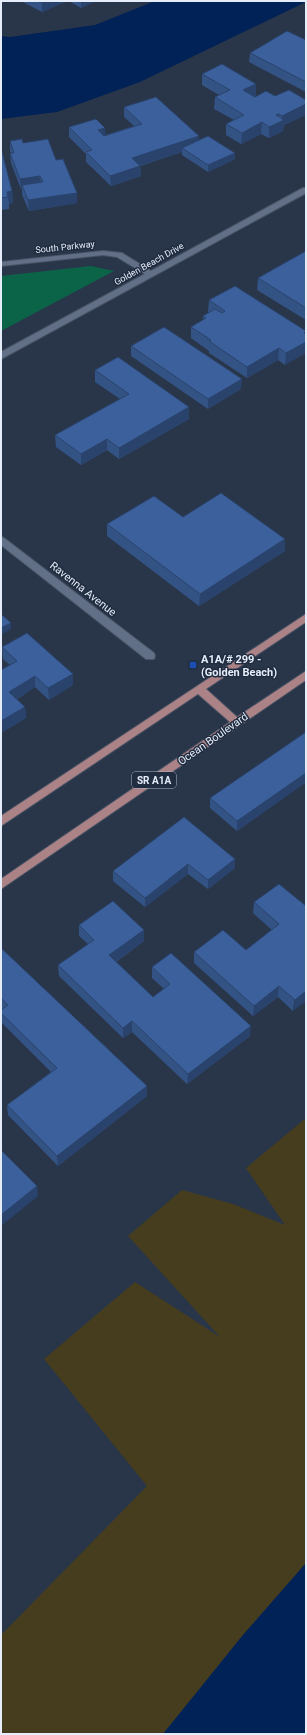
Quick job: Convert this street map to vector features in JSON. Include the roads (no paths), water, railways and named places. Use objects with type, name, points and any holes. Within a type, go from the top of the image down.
[{"type":"main road","points":[[1,822],[306,617]]},
{"type":"main road","name":"Ocean Boulevard","points":[[1,885],[306,675]]},
{"type":"main road","points":[[199,689],[237,723]]},
{"type":"street","name":"Golden Beach Drive","points":[[1,356],[306,190]]},
{"type":"street","name":"South Parkway","points":[[1,264],[103,253],[119,255],[150,274]]},
{"type":"street","name":"Ravenna Avenue","points":[[1,540],[150,656]]},
{"type":"water","points":[[155,1],[306,2],[140,82],[57,112],[1,119],[1,36],[10,37],[95,25]]},
{"type":"water","points":[[306,1563],[306,1734],[163,1734],[243,1635]]},
{"type":"place","name":"A1A/# 299 - (Golden Beach)","points":[[193,665]]}]
